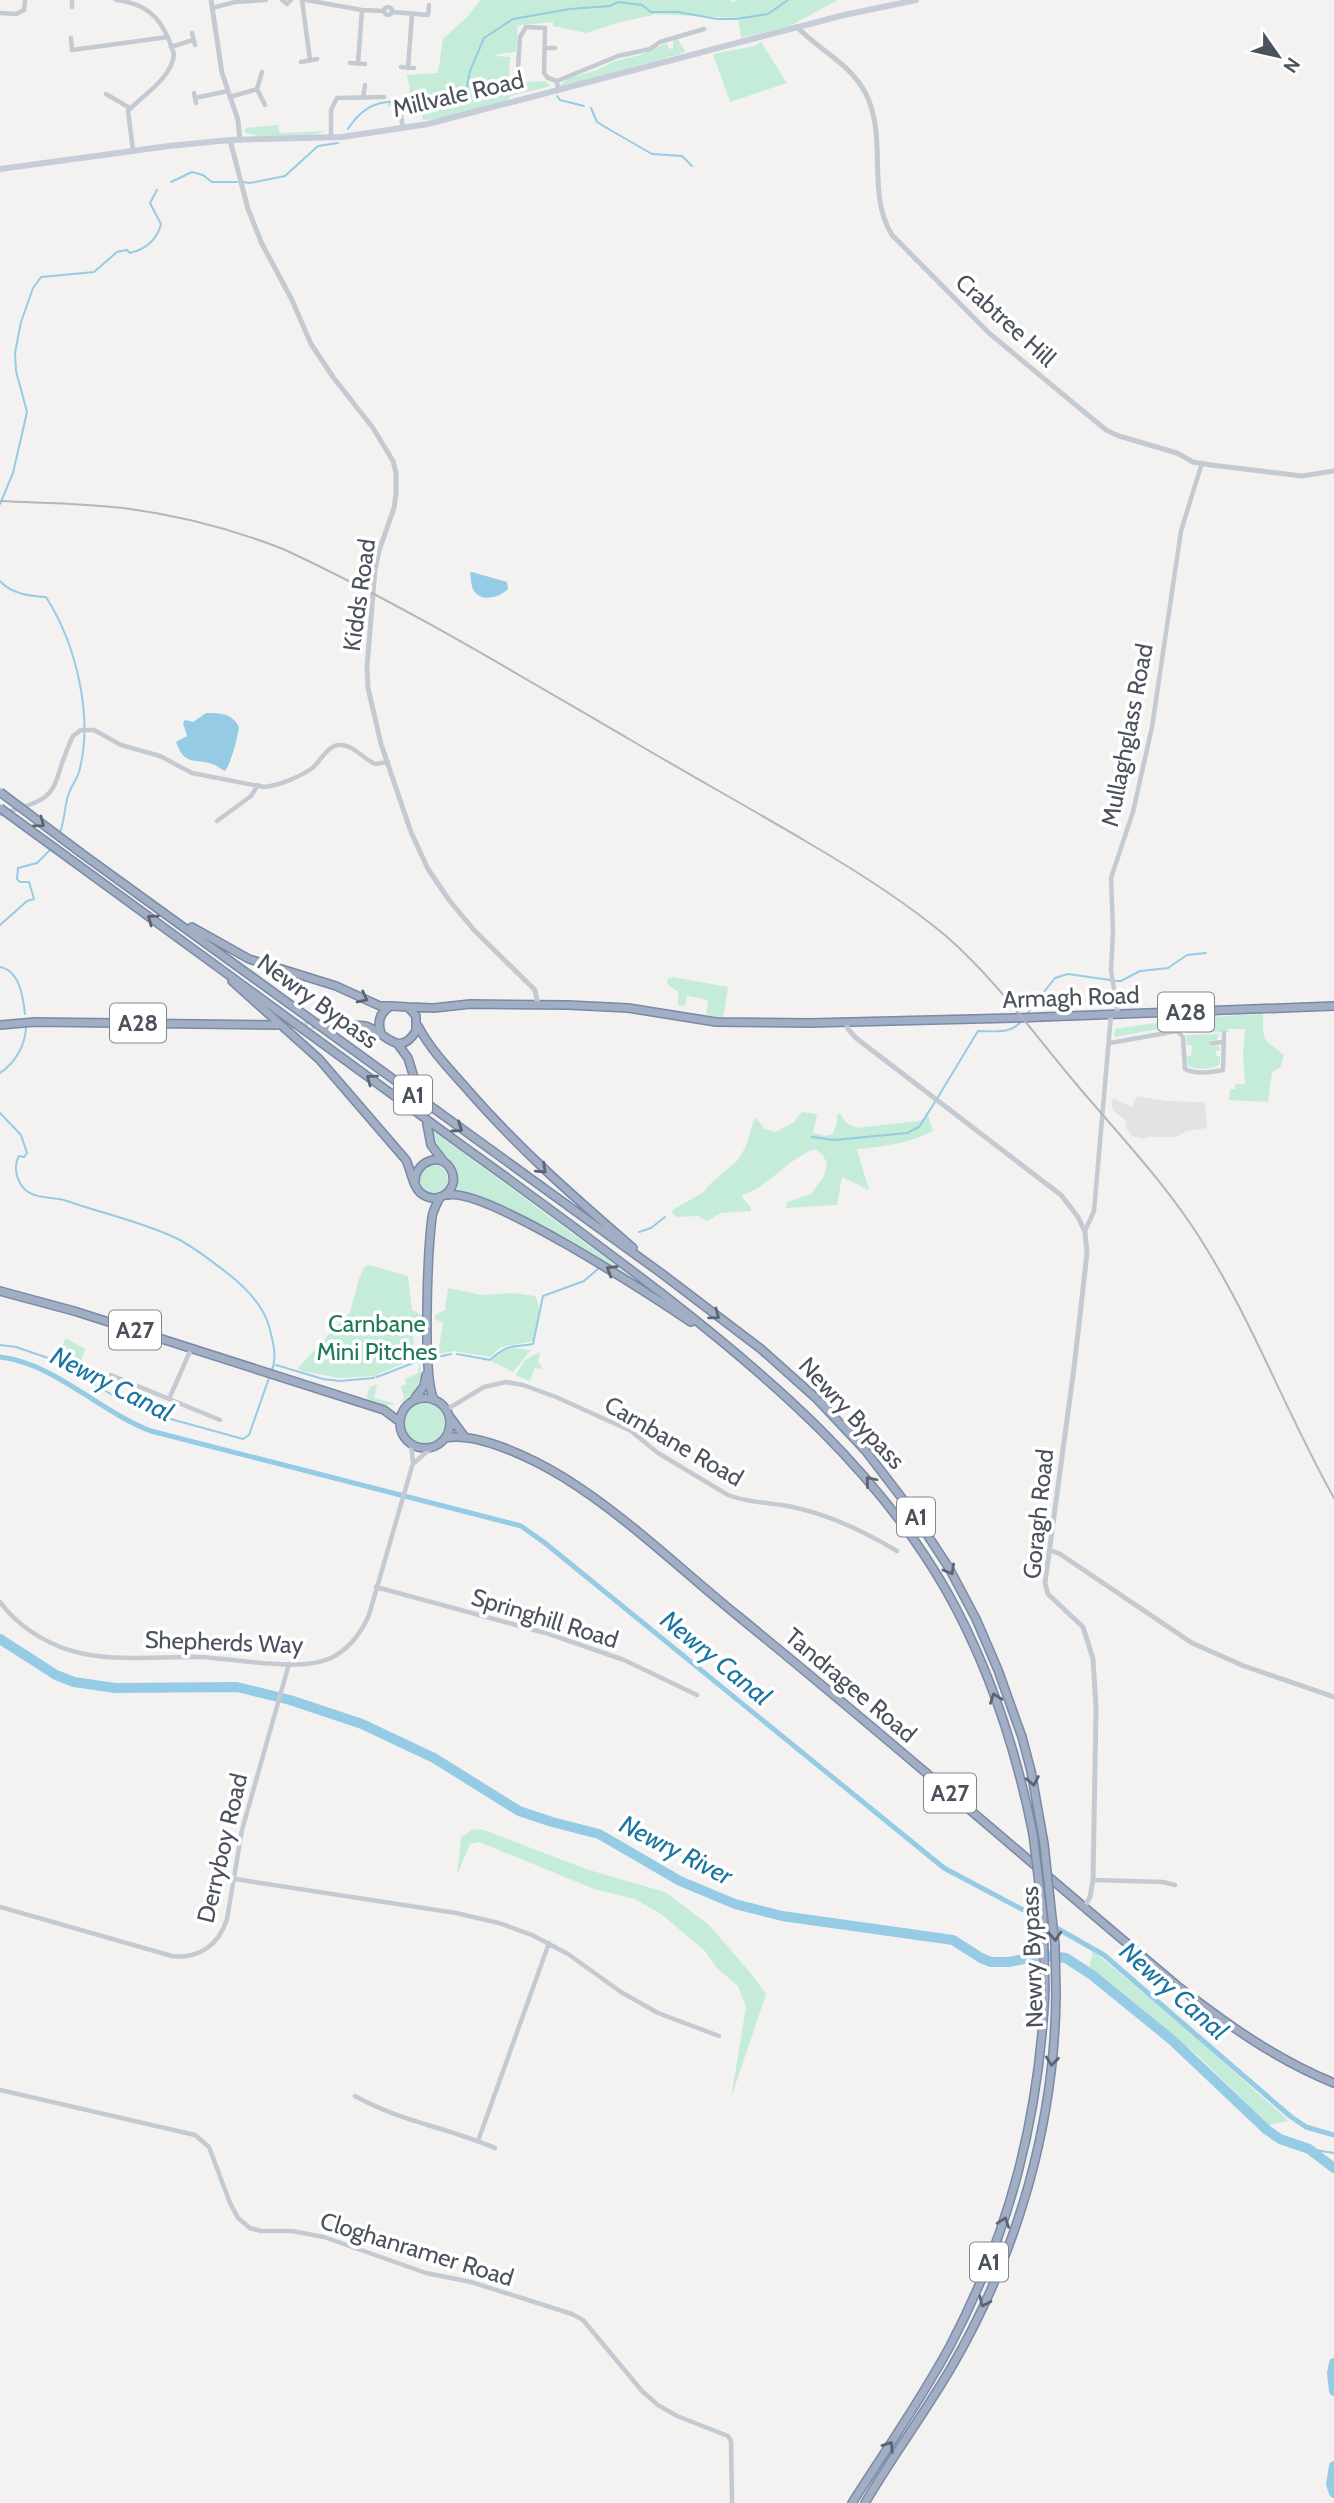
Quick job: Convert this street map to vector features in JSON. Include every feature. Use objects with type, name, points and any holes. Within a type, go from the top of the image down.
[{"type":"highway","name":"Newry Bypass","points":[[0,792],[444,1118],[661,1273],[761,1349],[817,1399],[865,1450],[911,1510],[949,1568],[976,1619],[998,1670],[1031,1771],[1053,1913],[1055,2028],[1042,2126],[1029,2183],[1008,2246],[984,2305],[951,2367],[865,2503]]},
{"type":"highway","name":"Newry Bypass","points":[[0,808],[589,1237],[730,1348],[800,1409],[841,1448],[871,1482],[925,1556],[960,1616],[988,1677],[1020,1776],[1033,1835],[1043,1916],[1045,1990],[1041,2058],[1031,2121],[1016,2182],[993,2252],[967,2312],[940,2364],[852,2503]]},
{"type":"highway","points":[[166,914],[249,959],[336,986],[380,1006],[391,1006]]},
{"type":"highway","points":[[208,958],[298,1039],[340,1082],[406,1160],[415,1181]]},
{"type":"highway","name":"A28","points":[[391,1006],[434,1008],[459,1004],[538,1005]]},
{"type":"highway","name":"Armagh Road","points":[[538,1005],[623,1007],[716,1022],[810,1023],[1332,1008]]},
{"type":"highway","points":[[365,1026],[391,1006]]},
{"type":"highway","points":[[408,1007],[429,1044],[520,1148],[661,1273]]},
{"type":"highway","points":[[408,1058],[418,1023],[434,1008]]},
{"type":"highway","points":[[381,1014],[381,1033]]},
{"type":"highway","name":"A28","points":[[0,1025],[35,1022],[277,1025]]},
{"type":"highway","points":[[332,1026],[365,1026],[397,1044],[413,1037]]},
{"type":"highway","points":[[397,1044],[408,1058],[417,1087]]},
{"type":"highway","points":[[427,1124],[431,1145],[449,1167],[454,1178],[453,1185],[432,1214]]},
{"type":"highway","points":[[431,1145],[415,1175],[416,1187],[424,1195],[429,1198],[454,1193],[464,1195],[541,1230],[641,1288],[730,1348]]},
{"type":"highway","points":[[421,1165],[432,1160],[444,1162]]},
{"type":"highway","points":[[400,1422],[404,1409],[424,1386],[427,1371],[432,1214],[424,1195]]},
{"type":"highway","name":"A27","points":[[0,1291],[66,1309],[384,1410],[400,1422],[402,1434],[411,1444]]},
{"type":"highway","points":[[427,1371],[434,1400],[448,1413],[464,1436]]},
{"type":"highway","points":[[413,1401],[420,1398],[434,1400]]},
{"type":"highway","name":"A27","points":[[384,1410],[404,1409]]},
{"type":"highway","points":[[445,1438],[450,1424],[448,1413]]},
{"type":"highway","name":"Tandragee Road","points":[[445,1438],[464,1436],[532,1461],[566,1479],[606,1507],[798,1665],[1180,1988],[1244,2036],[1303,2070],[1334,2083]]},
{"type":"highway","name":"A27","points":[[432,1447],[445,1438]]},
{"type":"highway","points":[[411,1444],[417,1447],[432,1447]]},
{"type":"main road","name":"Millvale Road","points":[[0,169],[133,150],[230,140],[331,137],[403,128],[472,114],[797,27],[916,0]]},
{"type":"street","points":[[0,13],[16,14],[24,10],[25,0]]},
{"type":"street","points":[[72,0],[72,7]]},
{"type":"street","points":[[116,0],[135,3],[151,13],[159,20],[172,47],[173,60],[169,68],[130,108],[127,115],[133,150]]},
{"type":"street","points":[[211,0],[222,73],[238,120],[240,140]]},
{"type":"street","points":[[212,8],[235,2],[266,0]]},
{"type":"street","points":[[282,0],[287,4],[291,0]]},
{"type":"street","points":[[310,60],[304,0],[384,11],[387,15],[393,12],[428,15],[429,5]]},
{"type":"street","points":[[358,63],[362,10]]},
{"type":"street","points":[[408,68],[412,14]]},
{"type":"street","points":[[517,84],[523,30],[526,27],[545,28],[545,75],[557,81],[618,56],[650,49],[674,37],[704,30]]},
{"type":"street","name":"Crabtree Hill","points":[[797,27],[820,48],[838,59],[854,75],[866,95],[876,133],[880,203],[884,222],[892,235],[976,321],[1092,419],[1119,436],[1202,463],[1302,476],[1334,471]]},
{"type":"street","points":[[172,47],[194,43],[192,33]]},
{"type":"street","points":[[71,38],[72,50],[167,37]]},
{"type":"street","points":[[544,48],[555,48]]},
{"type":"street","points":[[301,62],[317,59]]},
{"type":"street","points":[[350,63],[365,64]]},
{"type":"street","points":[[262,72],[257,89],[265,105]]},
{"type":"street","points":[[557,81],[558,91]]},
{"type":"street","points":[[363,98],[365,86]]},
{"type":"street","points":[[195,98],[257,89]]},
{"type":"street","points":[[106,94],[113,94],[130,108]]},
{"type":"street","points":[[331,137],[331,110],[335,100],[343,97],[384,97]]},
{"type":"street","points":[[394,112],[400,111],[403,128]]},
{"type":"street","name":"Kidds Road","points":[[230,140],[261,244],[292,300],[311,344],[373,428],[393,461],[396,494],[375,570],[367,667],[372,709],[411,832],[428,869],[449,900],[474,930],[536,990],[538,1005]]},
{"type":"street","name":"Mullaghglass Road","points":[[1115,1015],[1111,878],[1133,812],[1152,727],[1181,531],[1202,463]]},
{"type":"street","points":[[0,814],[31,806],[50,794],[58,780],[68,747],[81,731],[99,732],[127,748],[162,757],[192,773],[258,785],[272,786],[305,772],[314,767],[329,749],[337,745],[348,747],[374,764],[388,762]]},
{"type":"street","points":[[217,821],[251,796],[258,785]]},
{"type":"street","name":"Goragh Road","points":[[1085,1232],[1094,1211],[1115,1015]]},
{"type":"street","name":"Goragh Road","points":[[846,1022],[856,1038],[1061,1195],[1071,1206],[1085,1232],[1087,1253],[1045,1583],[1047,1591],[1083,1627],[1093,1659],[1096,1709],[1093,1880],[1090,1897],[1084,1908]]},
{"type":"street","points":[[1110,1043],[1177,1031],[1183,1037],[1185,1069],[1192,1073],[1223,1070],[1224,1033]]},
{"type":"street","points":[[1212,1043],[1224,1042]]},
{"type":"street","points":[[169,1399],[191,1349]]},
{"type":"street","points":[[111,1375],[219,1420]]},
{"type":"street","name":"Carnbane Road","points":[[448,1413],[471,1394],[496,1384],[515,1383],[533,1388],[631,1431],[657,1453],[728,1496],[796,1507],[815,1513],[866,1534],[897,1551]]},
{"type":"street","name":"Shepherds Way","points":[[0,1601],[14,1618],[38,1635],[60,1647],[85,1654],[197,1657],[289,1664],[318,1662],[330,1658],[350,1644],[365,1625],[413,1463],[411,1444]]},
{"type":"street","points":[[413,1463],[432,1447]]},
{"type":"street","points":[[890,1547],[894,1540]]},
{"type":"street","points":[[1050,1550],[1060,1554],[1192,1643],[1244,1666],[1334,1697]]},
{"type":"street","name":"Springhill Road","points":[[376,1587],[549,1634],[624,1660],[697,1695]]},
{"type":"street","name":"Derryboy Road","points":[[0,1907],[172,1956],[190,1956],[211,1947],[223,1931],[242,1830],[289,1664]]},
{"type":"street","points":[[234,1879],[473,1916],[499,1923],[549,1943],[642,2005],[719,2036]]},
{"type":"street","points":[[1093,1880],[1163,1882],[1175,1885]]},
{"type":"street","points":[[478,2141],[549,1943]]},
{"type":"street","name":"Cloghanramer Road","points":[[0,2090],[201,2137],[209,2147],[224,2191],[238,2218],[256,2230],[292,2231],[324,2237],[426,2273],[471,2282],[578,2317],[596,2334],[642,2391],[658,2405],[677,2416],[728,2437],[731,2441],[732,2503]]},
{"type":"street","points":[[355,2096],[411,2121],[495,2148]]},
{"type":"shaded area","points":[[1137,1096],[1167,1101],[1205,1102],[1207,1128],[1186,1131],[1177,1137],[1144,1139],[1132,1136],[1125,1126],[1127,1122],[1113,1110],[1113,1098],[1132,1107]]},
{"type":"green space","points":[[480,0],[838,0],[788,27],[741,38],[738,18],[652,14],[586,33],[553,26],[553,22],[514,26],[518,26],[516,52],[496,56],[510,57],[509,78],[514,80],[514,86],[520,85],[521,82],[545,81],[551,86],[440,119],[423,120],[420,106],[387,106],[389,101],[406,100],[408,97],[410,91],[407,75],[438,73],[443,39],[469,15]]},
{"type":"green space","points":[[677,38],[685,51],[680,54],[562,87],[560,85],[568,78],[598,70],[612,62],[640,55],[667,43],[669,49],[673,48],[673,41]]},
{"type":"green space","points":[[761,42],[787,83],[730,102],[713,54],[754,46]]},
{"type":"green space","points":[[278,125],[279,132],[282,133],[325,131],[284,137],[259,136],[244,131],[246,128]]},
{"type":"green space","points":[[673,977],[728,987],[723,1018],[706,1015],[708,1000],[687,996],[685,1006],[678,1005],[678,992],[667,982],[667,979]]},
{"type":"green space","points":[[1263,1014],[1264,1036],[1284,1055],[1280,1068],[1272,1072],[1268,1102],[1229,1100],[1230,1089],[1235,1089],[1235,1084],[1245,1084],[1245,1029],[1185,1033],[1177,1027],[1169,1027],[1114,1037],[1115,1029],[1189,1019]]},
{"type":"green space","points":[[1219,1034],[1217,1040],[1210,1040],[1210,1044],[1219,1046],[1220,1051],[1216,1051],[1216,1056],[1220,1056],[1220,1064],[1204,1069],[1188,1066],[1187,1056],[1191,1056],[1192,1045],[1187,1045],[1186,1035]]},
{"type":"green space","points":[[927,1111],[933,1131],[886,1146],[857,1149],[869,1190],[842,1177],[837,1205],[786,1208],[787,1202],[811,1194],[824,1176],[827,1163],[815,1149],[743,1195],[751,1211],[721,1213],[707,1221],[698,1216],[678,1217],[671,1213],[704,1192],[738,1160],[756,1118],[765,1129],[775,1132],[793,1123],[802,1112],[817,1114],[813,1133],[825,1136],[833,1134],[837,1115],[840,1113],[846,1123],[857,1128],[919,1121]]},
{"type":"green space","points":[[432,1130],[646,1288],[545,1230],[460,1191],[457,1188],[457,1171],[440,1151]]},
{"type":"green space","points":[[433,1165],[444,1169],[448,1180],[444,1191],[433,1195],[422,1191],[418,1180],[422,1169]]},
{"type":"green space","name":"Carnbane Mini Pitches","points":[[365,1266],[408,1276],[412,1310],[422,1315],[422,1319],[412,1323],[415,1359],[378,1374],[375,1378],[340,1378],[301,1371],[298,1368],[350,1312],[359,1279]]},
{"type":"green space","name":"Carnbane Mini Pitches","points":[[448,1288],[482,1295],[512,1293],[535,1296],[539,1312],[534,1341],[501,1347],[490,1357],[454,1351],[438,1354],[443,1323],[435,1319],[435,1315],[445,1310]]},
{"type":"green space","points":[[66,1338],[85,1349],[81,1362],[61,1355]]},
{"type":"green space","points":[[505,1350],[531,1350],[513,1372],[491,1361]]},
{"type":"green space","points":[[540,1352],[538,1363],[541,1364],[541,1369],[535,1368],[530,1381],[517,1376],[525,1360]]},
{"type":"green space","points":[[419,1362],[419,1383],[406,1399],[399,1403],[404,1398],[401,1386],[406,1384],[405,1379],[418,1373]]},
{"type":"green space","points":[[377,1384],[374,1398],[396,1404],[376,1403],[366,1397],[370,1387]]},
{"type":"green space","points":[[425,1403],[433,1404],[439,1409],[444,1415],[444,1431],[439,1437],[433,1442],[425,1443],[417,1442],[411,1437],[406,1431],[405,1423],[406,1415],[411,1409],[417,1404]]},
{"type":"green space","points":[[481,1829],[589,1870],[665,1892],[708,1924],[766,1994],[731,2098],[746,2007],[738,1986],[716,1967],[705,1951],[661,1914],[635,1899],[594,1889],[479,1842],[470,1844],[457,1875],[461,1837],[472,1830]]},
{"type":"green space","points":[[1093,1951],[1180,2023],[1289,2121],[1269,2125],[1198,2056],[1089,1967]]},
{"type":"water","points":[[472,572],[507,582],[508,589],[496,596],[482,597],[473,589]]},
{"type":"water","points":[[206,713],[229,716],[239,727],[225,771],[215,765],[187,759],[176,742],[187,736],[183,723],[185,720],[193,722]]},
{"type":"waterway","points":[[348,129],[361,113],[375,105],[390,102],[435,105],[450,103],[465,96],[470,71],[484,38],[513,19],[570,9],[610,6],[618,2],[642,5],[651,12],[678,12],[717,19],[736,19],[768,14],[788,0]]},
{"type":"waterway","points":[[557,96],[560,100],[584,106]]},
{"type":"waterway","points":[[591,108],[597,122],[652,154],[682,156],[692,166]]},
{"type":"waterway","points":[[243,182],[285,176],[318,146],[338,143]]},
{"type":"waterway","points":[[171,182],[192,172],[203,175],[212,182],[237,182]]},
{"type":"waterway","points":[[0,504],[13,473],[27,412],[16,371],[15,353],[21,322],[33,288],[41,277],[94,272],[117,252],[127,250],[130,253],[150,243],[161,224],[150,203],[157,190]]},
{"type":"waterway","points":[[0,581],[15,592],[46,597],[57,616],[74,659],[83,705],[83,751],[79,772],[68,796],[60,832]]},
{"type":"waterway","points":[[0,925],[27,901],[34,899],[29,882],[20,882],[17,879],[18,868],[37,863],[50,850]]},
{"type":"waterway","points":[[1116,981],[1140,971],[1168,968],[1187,955],[1206,953]]},
{"type":"waterway","points":[[0,967],[7,969],[16,979],[25,1014]]},
{"type":"waterway","points":[[1026,1015],[1055,978],[1068,974],[1110,980]]},
{"type":"waterway","points":[[938,1097],[978,1031],[1008,1030],[1023,1019]]},
{"type":"waterway","points":[[0,1073],[18,1054],[26,1028]]},
{"type":"waterway","points":[[812,1137],[834,1140],[907,1133],[919,1127],[935,1102]]},
{"type":"waterway","points":[[0,1113],[21,1135],[27,1153],[24,1157],[19,1156],[16,1171],[19,1182],[26,1190],[34,1195],[67,1201],[165,1233],[199,1252],[243,1286],[259,1305],[269,1326],[274,1355],[271,1373]]},
{"type":"waterway","points":[[639,1232],[651,1228],[665,1217]]},
{"type":"waterway","points":[[457,1354],[490,1360],[514,1346],[533,1344],[543,1296],[584,1281],[599,1268]]},
{"type":"waterway","points":[[0,1345],[16,1347],[51,1359],[138,1410],[243,1439],[249,1435],[269,1378]]},
{"type":"waterway","points":[[437,1357],[451,1354]]},
{"type":"waterway","name":"Newry Canal","points":[[0,1357],[39,1368],[132,1423],[151,1431],[521,1526],[944,1868],[1044,1921]]},
{"type":"waterway","points":[[377,1377],[421,1360]]},
{"type":"waterway","points":[[276,1365],[323,1379],[340,1381],[374,1378]]},
{"type":"waterway","name":"Newry River","points":[[0,1639],[56,1675],[74,1682],[115,1688],[237,1687],[290,1700],[362,1724],[434,1758],[519,1811],[599,1834],[680,1881],[735,1904],[782,1916],[953,1940],[991,1962],[1009,1962],[1043,1955],[1066,1958],[1092,1975],[1172,2040],[1267,2130],[1280,2139],[1309,2149],[1334,2168]]},
{"type":"waterway","name":"Newry Canal","points":[[1053,1926],[1104,1955],[1290,2116],[1306,2127],[1334,2135]]},
{"type":"waterway","points":[[1309,2149],[1334,2153]]},
{"type":"waterway","name":"Newry River","points":[[1334,2363],[1334,2391]]},
{"type":"waterway","name":"Newry River","points":[[1334,2466],[1331,2484],[1334,2493]]},
{"type":"tunnel","points":[[280,1025],[332,1026]]},
{"type":"tunnel","points":[[417,1087],[426,1121]]},
{"type":"railway","points":[[0,501],[92,505],[144,511],[204,524],[283,549],[415,616],[501,664],[825,853],[913,910],[946,936],[995,985],[1178,1206],[1231,1292],[1334,1498]]}]
